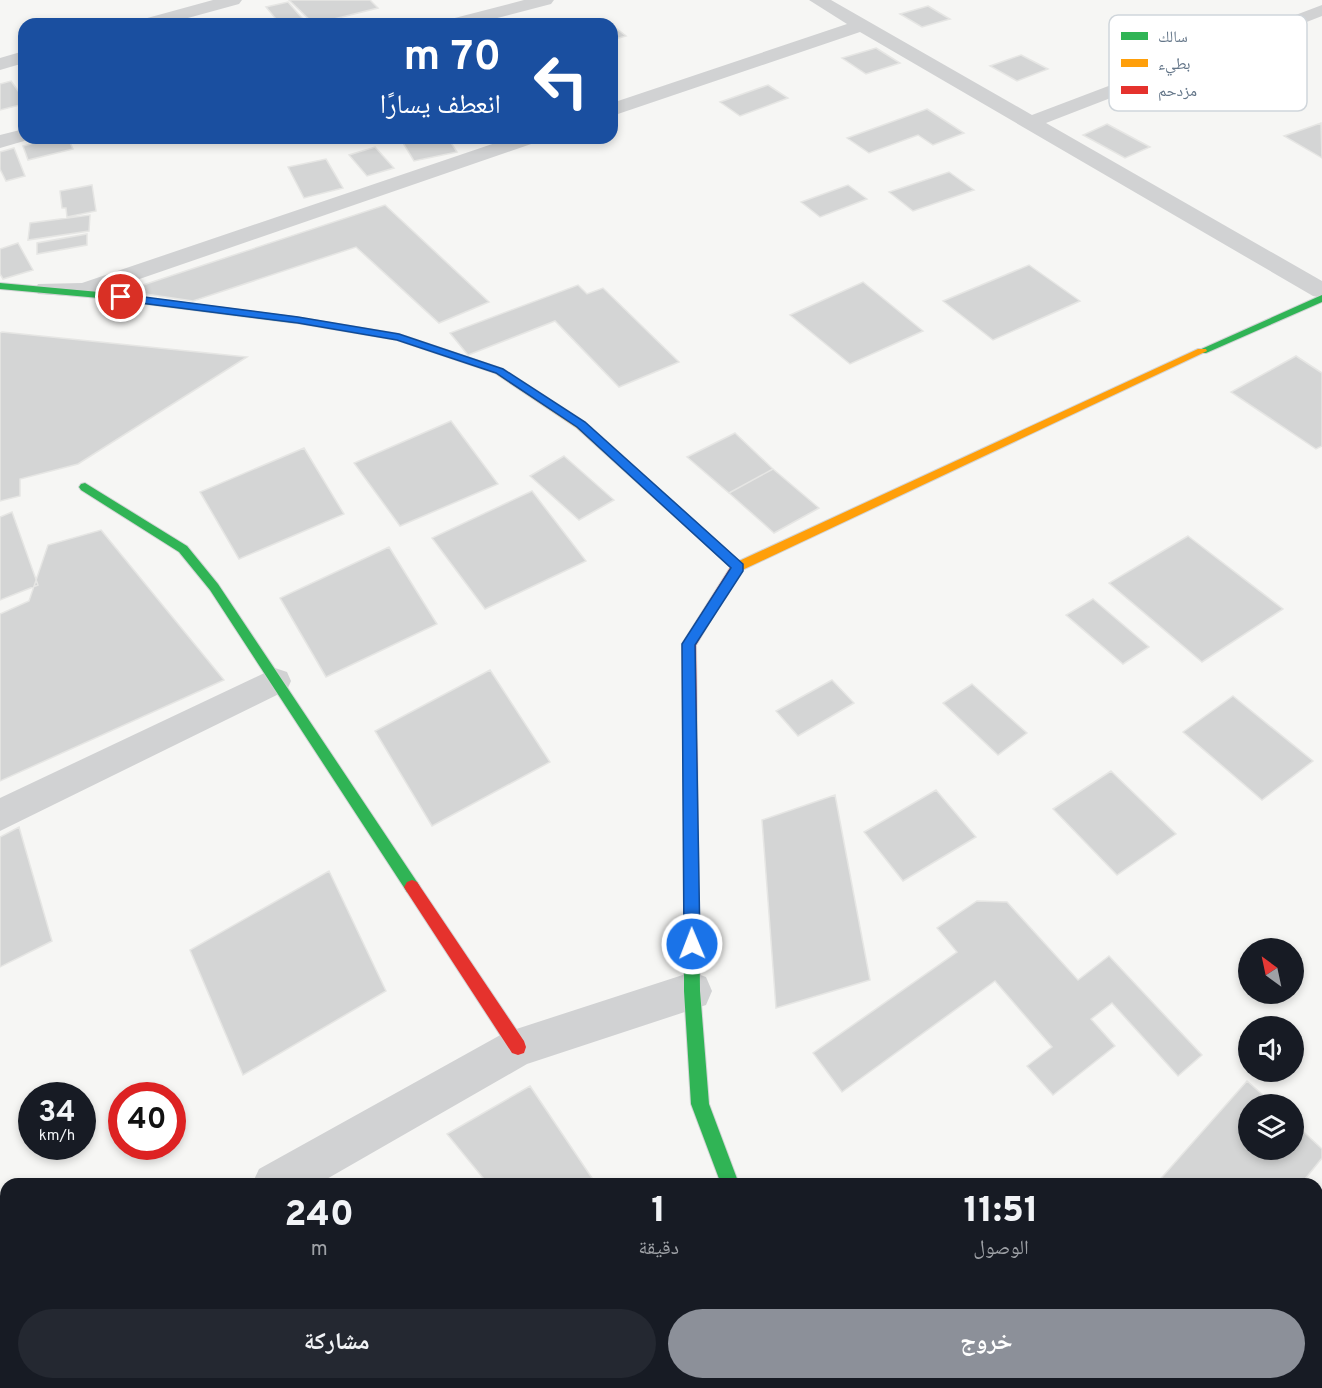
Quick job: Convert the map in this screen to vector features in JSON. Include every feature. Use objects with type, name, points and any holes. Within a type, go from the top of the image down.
[{"type":"street","points":[[168,18],[233,0]]},
{"type":"street","points":[[476,18],[545,0]]},
{"type":"street","points":[[818,0],[1322,291]]},
{"type":"street","points":[[1307,16],[1322,10]]},
{"type":"street","points":[[618,108],[862,25]]},
{"type":"street","points":[[0,64],[18,59]]},
{"type":"street","points":[[1029,123],[1109,92]]},
{"type":"street","points":[[0,142],[18,137]]},
{"type":"street","points":[[2,287],[84,290],[512,144]]},
{"type":"street","points":[[2,287],[99,295],[298,320],[399,338],[500,371],[581,425],[738,567]]},
{"type":"street","points":[[727,1178],[700,1104],[692,991],[688,644],[738,567],[1163,368],[1322,298]]},
{"type":"street","points":[[86,487],[183,549],[214,587],[518,1047]]},
{"type":"street","points":[[0,815],[275,681]]},
{"type":"street","points":[[285,1178],[518,1047],[692,991]]},
{"type":"building","points":[[289,0],[370,0],[378,8],[338,18],[308,18]]},
{"type":"building","points":[[288,2],[302,18],[275,18],[266,7]]},
{"type":"building","points":[[928,6],[950,19],[922,27],[900,14]]},
{"type":"building","points":[[618,30],[626,36],[618,38]]},
{"type":"building","points":[[876,48],[900,63],[866,74],[842,58]]},
{"type":"building","points":[[1021,55],[1048,69],[1017,81],[990,66]]},
{"type":"building","points":[[11,81],[18,91],[18,106],[0,110],[0,84]]},
{"type":"building","points":[[768,85],[788,98],[740,116],[720,102]]},
{"type":"building","points":[[927,109],[964,133],[933,145],[918,135],[869,153],[847,138]]},
{"type":"building","points":[[1321,123],[1322,158],[1284,136]]},
{"type":"building","points":[[1107,124],[1150,147],[1125,158],[1083,135]]},
{"type":"building","points":[[71,144],[73,149],[28,160],[23,146]]},
{"type":"building","points":[[404,144],[452,144],[457,152],[414,161]]},
{"type":"building","points":[[375,147],[394,168],[367,176],[349,155]]},
{"type":"building","points":[[14,148],[25,176],[6,181],[0,169],[0,152]]},
{"type":"building","points":[[326,159],[343,188],[304,198],[288,167]]},
{"type":"building","points":[[949,172],[974,190],[913,211],[889,192]]},
{"type":"building","points":[[92,185],[96,211],[67,217],[66,208],[62,208],[60,191]]},
{"type":"building","points":[[848,185],[867,199],[820,217],[801,202]]},
{"type":"building","points":[[385,205],[489,302],[439,323],[356,247],[193,301],[125,291]]},
{"type":"building","points":[[90,215],[89,231],[28,240],[30,223]]},
{"type":"building","points":[[87,234],[87,245],[37,254],[37,243]]},
{"type":"building","points":[[18,243],[33,270],[3,279],[0,274],[0,249]]},
{"type":"building","points":[[1029,265],[1080,301],[993,340],[943,301]]},
{"type":"building","points":[[863,282],[923,331],[850,364],[790,315]]},
{"type":"building","points":[[578,285],[587,294],[603,288],[679,362],[619,387],[555,321],[468,355],[450,333]]},
{"type":"building","points":[[0,333],[247,357],[78,464],[20,479],[20,496],[0,501]]},
{"type":"building","points":[[1296,356],[1322,373],[1322,446],[1316,449],[1231,392]]},
{"type":"building","points":[[451,421],[498,484],[400,526],[354,463]]},
{"type":"building","points":[[735,433],[773,469],[729,493],[687,457]]},
{"type":"building","points":[[304,448],[344,514],[239,559],[200,492]]},
{"type":"building","points":[[564,456],[614,500],[579,520],[530,476]]},
{"type":"building","points":[[773,469],[819,508],[774,533],[729,493]]},
{"type":"building","points":[[532,491],[586,561],[485,609],[432,538]]},
{"type":"building","points":[[12,512],[38,585],[0,600],[0,517]]},
{"type":"building","points":[[101,530],[224,680],[0,781],[0,614],[29,601],[48,545]]},
{"type":"building","points":[[1188,536],[1283,609],[1202,662],[1109,583]]},
{"type":"building","points":[[389,547],[437,624],[326,677],[280,598]]},
{"type":"building","points":[[1093,599],[1149,647],[1123,664],[1066,615]]},
{"type":"building","points":[[490,670],[550,762],[432,826],[375,731]]},
{"type":"building","points":[[832,680],[854,703],[798,736],[776,711]]},
{"type":"building","points":[[972,684],[1027,733],[998,755],[943,703]]},
{"type":"building","points":[[1233,696],[1313,761],[1262,800],[1183,732]]},
{"type":"building","points":[[1111,771],[1176,834],[1117,875],[1053,809]]},
{"type":"building","points":[[936,790],[976,837],[903,881],[864,832]]},
{"type":"building","points":[[835,795],[870,980],[776,1008],[762,820]]},
{"type":"building","points":[[19,827],[52,941],[0,967],[0,837]]},
{"type":"building","points":[[329,871],[386,991],[243,1075],[190,950]]},
{"type":"building","points":[[977,901],[1007,902],[1078,980],[1109,956],[1202,1055],[1178,1076],[1112,1003],[1091,1019],[1115,1046],[1053,1095],[1027,1066],[1052,1047],[995,981],[842,1092],[813,1053],[957,952],[937,928]]},
{"type":"building","points":[[1248,1082],[1262,1094],[1238,1094],[1238,1160],[1304,1160],[1304,1132],[1322,1149],[1322,1158],[1306,1178],[1161,1178]]},
{"type":"building","points":[[530,1086],[592,1178],[483,1178],[447,1134]]},
{"type":"traffic: fast","points":[[0,286],[99,295],[295,320]]},
{"type":"traffic: fast","points":[[1202,351],[1322,298]]},
{"type":"traffic: fast","points":[[85,487],[183,549],[214,587],[412,887]]},
{"type":"traffic: fast","points":[[691,827],[692,991],[700,1104],[728,1178]]},
{"type":"traffic: slow","points":[[295,320],[399,337],[499,371],[581,425],[737,566]]},
{"type":"traffic: slow","points":[[738,567],[1202,351]]},
{"type":"traffic: jam","points":[[691,827],[689,644],[737,566]]},
{"type":"traffic: jam","points":[[412,887],[518,1047]]},
{"type":"route","points":[[121,297],[298,320],[399,338],[500,371],[581,425],[657,491],[738,567],[688,644],[692,944]]}]
